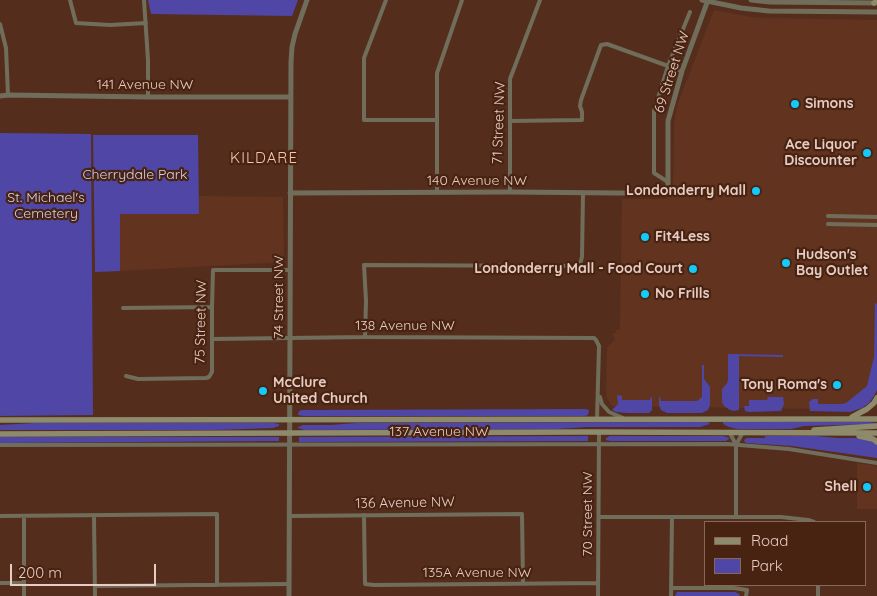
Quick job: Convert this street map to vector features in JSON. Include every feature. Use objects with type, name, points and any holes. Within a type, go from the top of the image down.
[{"type":"main road","points":[[849,419],[867,409],[877,398]]},
{"type":"main road","name":"137 Avenue NW","points":[[0,420],[877,419]]},
{"type":"main road","points":[[794,433],[820,429],[877,426]]},
{"type":"main road","points":[[850,433],[873,439],[877,442]]},
{"type":"main road","name":"137 Avenue NW","points":[[0,434],[877,433]]},
{"type":"street","points":[[70,0],[76,23],[110,25],[146,23]]},
{"type":"street","points":[[144,0],[148,60],[148,97]]},
{"type":"street","name":"74 Street NW","points":[[289,596],[291,62],[295,34],[307,0]]},
{"type":"street","points":[[386,0],[364,58],[364,120],[437,120]]},
{"type":"street","points":[[437,192],[437,73],[462,0]]},
{"type":"street","name":"71 Street NW","points":[[510,192],[510,79],[540,0]]},
{"type":"street","points":[[751,0],[770,2],[876,2]]},
{"type":"street","points":[[706,1],[769,11],[877,12]]},
{"type":"street","name":"69 Street NW","points":[[665,192],[668,185],[668,121],[682,71],[706,1]]},
{"type":"street","name":"69 Street NW","points":[[668,182],[654,173],[654,111],[668,66],[690,12]]},
{"type":"street","points":[[0,24],[6,48],[8,95]]},
{"type":"street","points":[[510,121],[582,120],[581,100],[602,45],[608,44],[682,71]]},
{"type":"street","name":"141 Avenue NW","points":[[0,96],[290,97]]},
{"type":"street","name":"140 Avenue NW","points":[[290,193],[665,192]]},
{"type":"street","points":[[365,337],[364,265],[574,266],[580,264],[582,257],[582,193]]},
{"type":"street","points":[[828,216],[877,217]]},
{"type":"street","points":[[828,224],[877,225]]},
{"type":"street","name":"75 Street NW","points":[[126,376],[138,379],[206,378],[211,374],[213,270],[290,270]]},
{"type":"street","points":[[123,308],[212,307]]},
{"type":"street","name":"138 Avenue NW","points":[[212,339],[587,337],[594,338],[599,346],[598,393]]},
{"type":"street","points":[[598,393],[598,419]]},
{"type":"street","name":"137 Avenue NW","points":[[598,393],[602,404],[609,412],[627,419]]},
{"type":"street","name":"70 Street NW","points":[[598,596],[599,432]]},
{"type":"street","points":[[730,432],[736,444],[736,517]]},
{"type":"street","points":[[736,444],[743,432]]},
{"type":"street","name":"137 Avenue NW","points":[[0,446],[736,444],[789,449],[877,463]]},
{"type":"street","points":[[0,516],[218,514],[218,585]]},
{"type":"street","name":"136 Avenue NW","points":[[289,516],[522,514],[523,584]]},
{"type":"street","name":"135A Avenue NW","points":[[364,515],[364,584],[598,583]]},
{"type":"street","points":[[24,516],[24,596]]},
{"type":"street","points":[[94,516],[95,596]]},
{"type":"street","points":[[599,517],[781,517],[811,521]]},
{"type":"street","points":[[671,596],[672,517]]},
{"type":"street","points":[[0,583],[24,583]]},
{"type":"street","points":[[95,586],[289,584]]},
{"type":"street","points":[[671,588],[734,588],[747,590],[746,596]]},
{"type":"shaded area","points":[[714,10],[751,17],[877,20],[877,386],[856,406],[824,409],[612,406],[606,397],[607,348],[615,340],[612,333],[616,333],[616,330],[620,329],[622,199],[664,199],[672,196],[674,124],[678,103]]},
{"type":"shaded area","points":[[199,196],[283,197],[284,262],[120,271],[120,214],[199,214]]},
{"type":"shaded area","points":[[857,463],[877,466],[877,509],[857,509]]},
{"type":"green space","points":[[148,0],[298,0],[292,16],[151,14]]},
{"type":"green space","name":"St. Michael's Cemetery","points":[[0,133],[91,134],[93,415],[0,416]]},
{"type":"green space","name":"Cherrydale Park","points":[[93,135],[198,135],[199,214],[120,214],[120,271],[95,272]]},
{"type":"green space","points":[[875,303],[877,304],[877,390],[874,396],[862,408],[850,412],[810,411],[809,402],[813,399],[818,399],[818,404],[842,404],[846,403],[867,386],[874,357]]},
{"type":"green space","points":[[728,354],[783,355],[783,357],[739,356],[739,410],[734,411],[724,406],[722,402],[722,389],[728,380]]},
{"type":"green space","points":[[702,365],[704,365],[704,379],[710,387],[710,405],[708,410],[702,413],[667,413],[661,410],[659,397],[661,401],[697,401],[702,397]]},
{"type":"green space","points":[[617,395],[622,396],[622,400],[650,400],[652,397],[652,410],[649,413],[616,412],[612,410],[618,404]]},
{"type":"green space","points":[[768,397],[783,397],[784,404],[781,411],[745,411],[744,406],[749,406],[749,400],[767,400]]},
{"type":"green space","points":[[302,410],[589,410],[588,415],[585,416],[298,415],[299,411]]},
{"type":"green space","points":[[708,422],[710,424],[700,427],[304,430],[298,428],[303,425],[356,423]]},
{"type":"green space","points":[[723,422],[868,422],[877,424],[804,426],[791,429],[738,429],[729,427],[723,424]]},
{"type":"green space","points":[[35,423],[274,423],[279,424],[279,426],[273,428],[216,430],[0,430],[0,425]]},
{"type":"green space","points":[[588,436],[588,441],[299,442],[299,437]]},
{"type":"green space","points":[[610,436],[723,436],[730,438],[726,441],[606,440]]},
{"type":"green space","points":[[765,436],[865,438],[877,444],[877,458],[792,446],[746,443],[744,441],[747,438],[765,438]]},
{"type":"green space","points":[[0,437],[279,437],[279,441],[0,443]]},
{"type":"green space","points":[[677,592],[735,592],[740,596],[675,596]]},
{"type":"place","name":"Simons","points":[[795,104]]},
{"type":"place","name":"Ace Liquor Discounter","points":[[867,153]]},
{"type":"place","name":"Londonderry Mall","points":[[756,191]]},
{"type":"place","name":"Fit4Less","points":[[645,237]]},
{"type":"place","name":"Hudson's Bay Outlet","points":[[786,263]]},
{"type":"place","name":"Londonderry Mall - Food Court","points":[[693,269]]},
{"type":"place","name":"No Frills","points":[[645,294]]},
{"type":"place","name":"Tony Roma's","points":[[837,385]]},
{"type":"place","name":"McClure United Church","points":[[263,391]]},
{"type":"place","name":"Shell","points":[[867,487]]},
{"type":"district","name":"KILDARE","points":[[264,158]]}]
